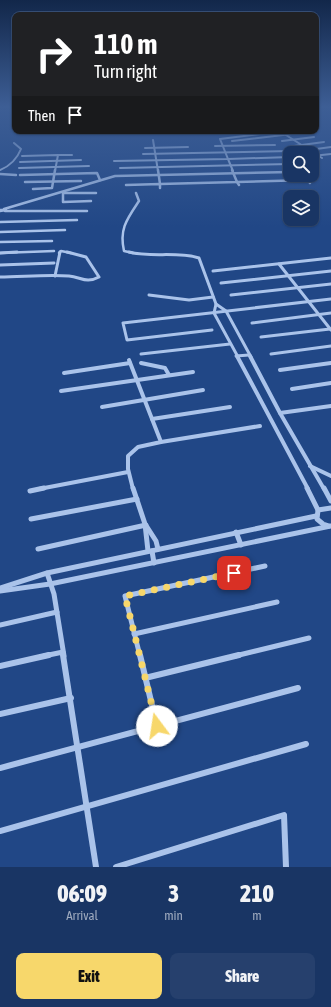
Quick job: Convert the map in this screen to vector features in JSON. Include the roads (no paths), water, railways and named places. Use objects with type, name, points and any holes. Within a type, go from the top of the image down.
[{"type":"street","points":[[0,170],[13,163],[18,157],[21,149],[18,146]]},
{"type":"street","points":[[222,146],[238,184]]},
{"type":"street","points":[[145,148],[188,147]]},
{"type":"street","points":[[319,149],[331,147]]},
{"type":"street","points":[[155,148],[160,188]]},
{"type":"street","points":[[143,154],[283,151]]},
{"type":"street","points":[[319,155],[331,154]]},
{"type":"street","points":[[33,189],[52,188],[58,155]]},
{"type":"street","points":[[22,156],[72,155]]},
{"type":"street","points":[[114,161],[283,157]]},
{"type":"street","points":[[20,162],[80,160]]},
{"type":"street","points":[[120,168],[283,164]]},
{"type":"street","points":[[19,168],[89,166]]},
{"type":"street","points":[[5,211],[115,178],[283,172]]},
{"type":"street","points":[[20,175],[97,173],[100,180]]},
{"type":"street","points":[[0,174],[16,175]]},
{"type":"street","points":[[77,220],[0,222],[5,211],[100,180],[115,176],[159,176]]},
{"type":"street","points":[[25,182],[81,180]]},
{"type":"street","points":[[126,185],[238,184],[283,181]]},
{"type":"street","points":[[64,193],[96,193]]},
{"type":"street","points":[[64,193],[64,202],[91,201]]},
{"type":"street","points":[[136,193],[139,201],[122,227],[121,236],[124,251],[135,255],[174,252],[190,254],[199,258],[216,304],[226,311],[280,413],[331,501]]},
{"type":"street","points":[[0,211],[87,211]]},
{"type":"street","points":[[0,232],[65,230]]},
{"type":"street","points":[[0,242],[52,241]]},
{"type":"street","points":[[0,253],[54,251]]},
{"type":"street","points":[[0,277],[72,276],[81,280],[93,280],[100,277],[86,257],[61,251],[59,253],[55,276]]},
{"type":"street","points":[[213,271],[331,258]]},
{"type":"street","points":[[0,265],[54,263]]},
{"type":"street","points":[[280,264],[331,330]]},
{"type":"street","points":[[222,283],[331,271]]},
{"type":"street","points":[[231,295],[331,284]]},
{"type":"street","points":[[149,295],[189,300],[213,298]]},
{"type":"street","points":[[212,330],[127,340],[123,324],[331,299]]},
{"type":"street","points":[[216,304],[214,312],[317,513],[320,522],[331,526]]},
{"type":"street","points":[[252,322],[331,313]]},
{"type":"street","points":[[261,337],[331,330]]},
{"type":"street","points":[[141,354],[230,344]]},
{"type":"street","points":[[271,354],[331,346]]},
{"type":"street","points":[[236,356],[249,355]]},
{"type":"street","points":[[64,373],[130,362],[161,442]]},
{"type":"street","points":[[141,363],[165,368],[169,375]]},
{"type":"street","points":[[280,370],[331,363]]},
{"type":"street","points":[[61,391],[193,372]]},
{"type":"street","points":[[292,389],[331,383]]},
{"type":"street","points":[[102,406],[203,390]]},
{"type":"street","points":[[280,413],[331,406]]},
{"type":"street","points":[[152,419],[230,407]]},
{"type":"street","points":[[154,563],[150,551],[146,526],[128,472],[128,456],[139,446],[260,426]]},
{"type":"street","points":[[310,466],[331,476]]},
{"type":"street","points":[[30,491],[128,472]]},
{"type":"street","points":[[31,519],[137,498]]},
{"type":"street","points":[[0,588],[47,573],[236,532],[317,513],[324,508],[331,508]]},
{"type":"street","points":[[38,549],[146,526]]},
{"type":"street","points":[[146,526],[156,541],[158,549]]},
{"type":"street","points":[[0,591],[50,584],[331,526]]},
{"type":"street","points":[[236,532],[241,545]]},
{"type":"street","points":[[157,726],[125,596],[264,566]]},
{"type":"street","points":[[47,573],[54,594],[96,867]]},
{"type":"street","points":[[134,634],[277,602]]},
{"type":"street","points":[[0,625],[57,612]]},
{"type":"street","points":[[145,678],[309,638]]},
{"type":"street","points":[[0,666],[63,652]]},
{"type":"street","points":[[0,768],[298,688]]},
{"type":"street","points":[[0,714],[71,698]]},
{"type":"street","points":[[0,831],[306,744]]},
{"type":"street","points":[[116,867],[284,814],[286,867]]}]
